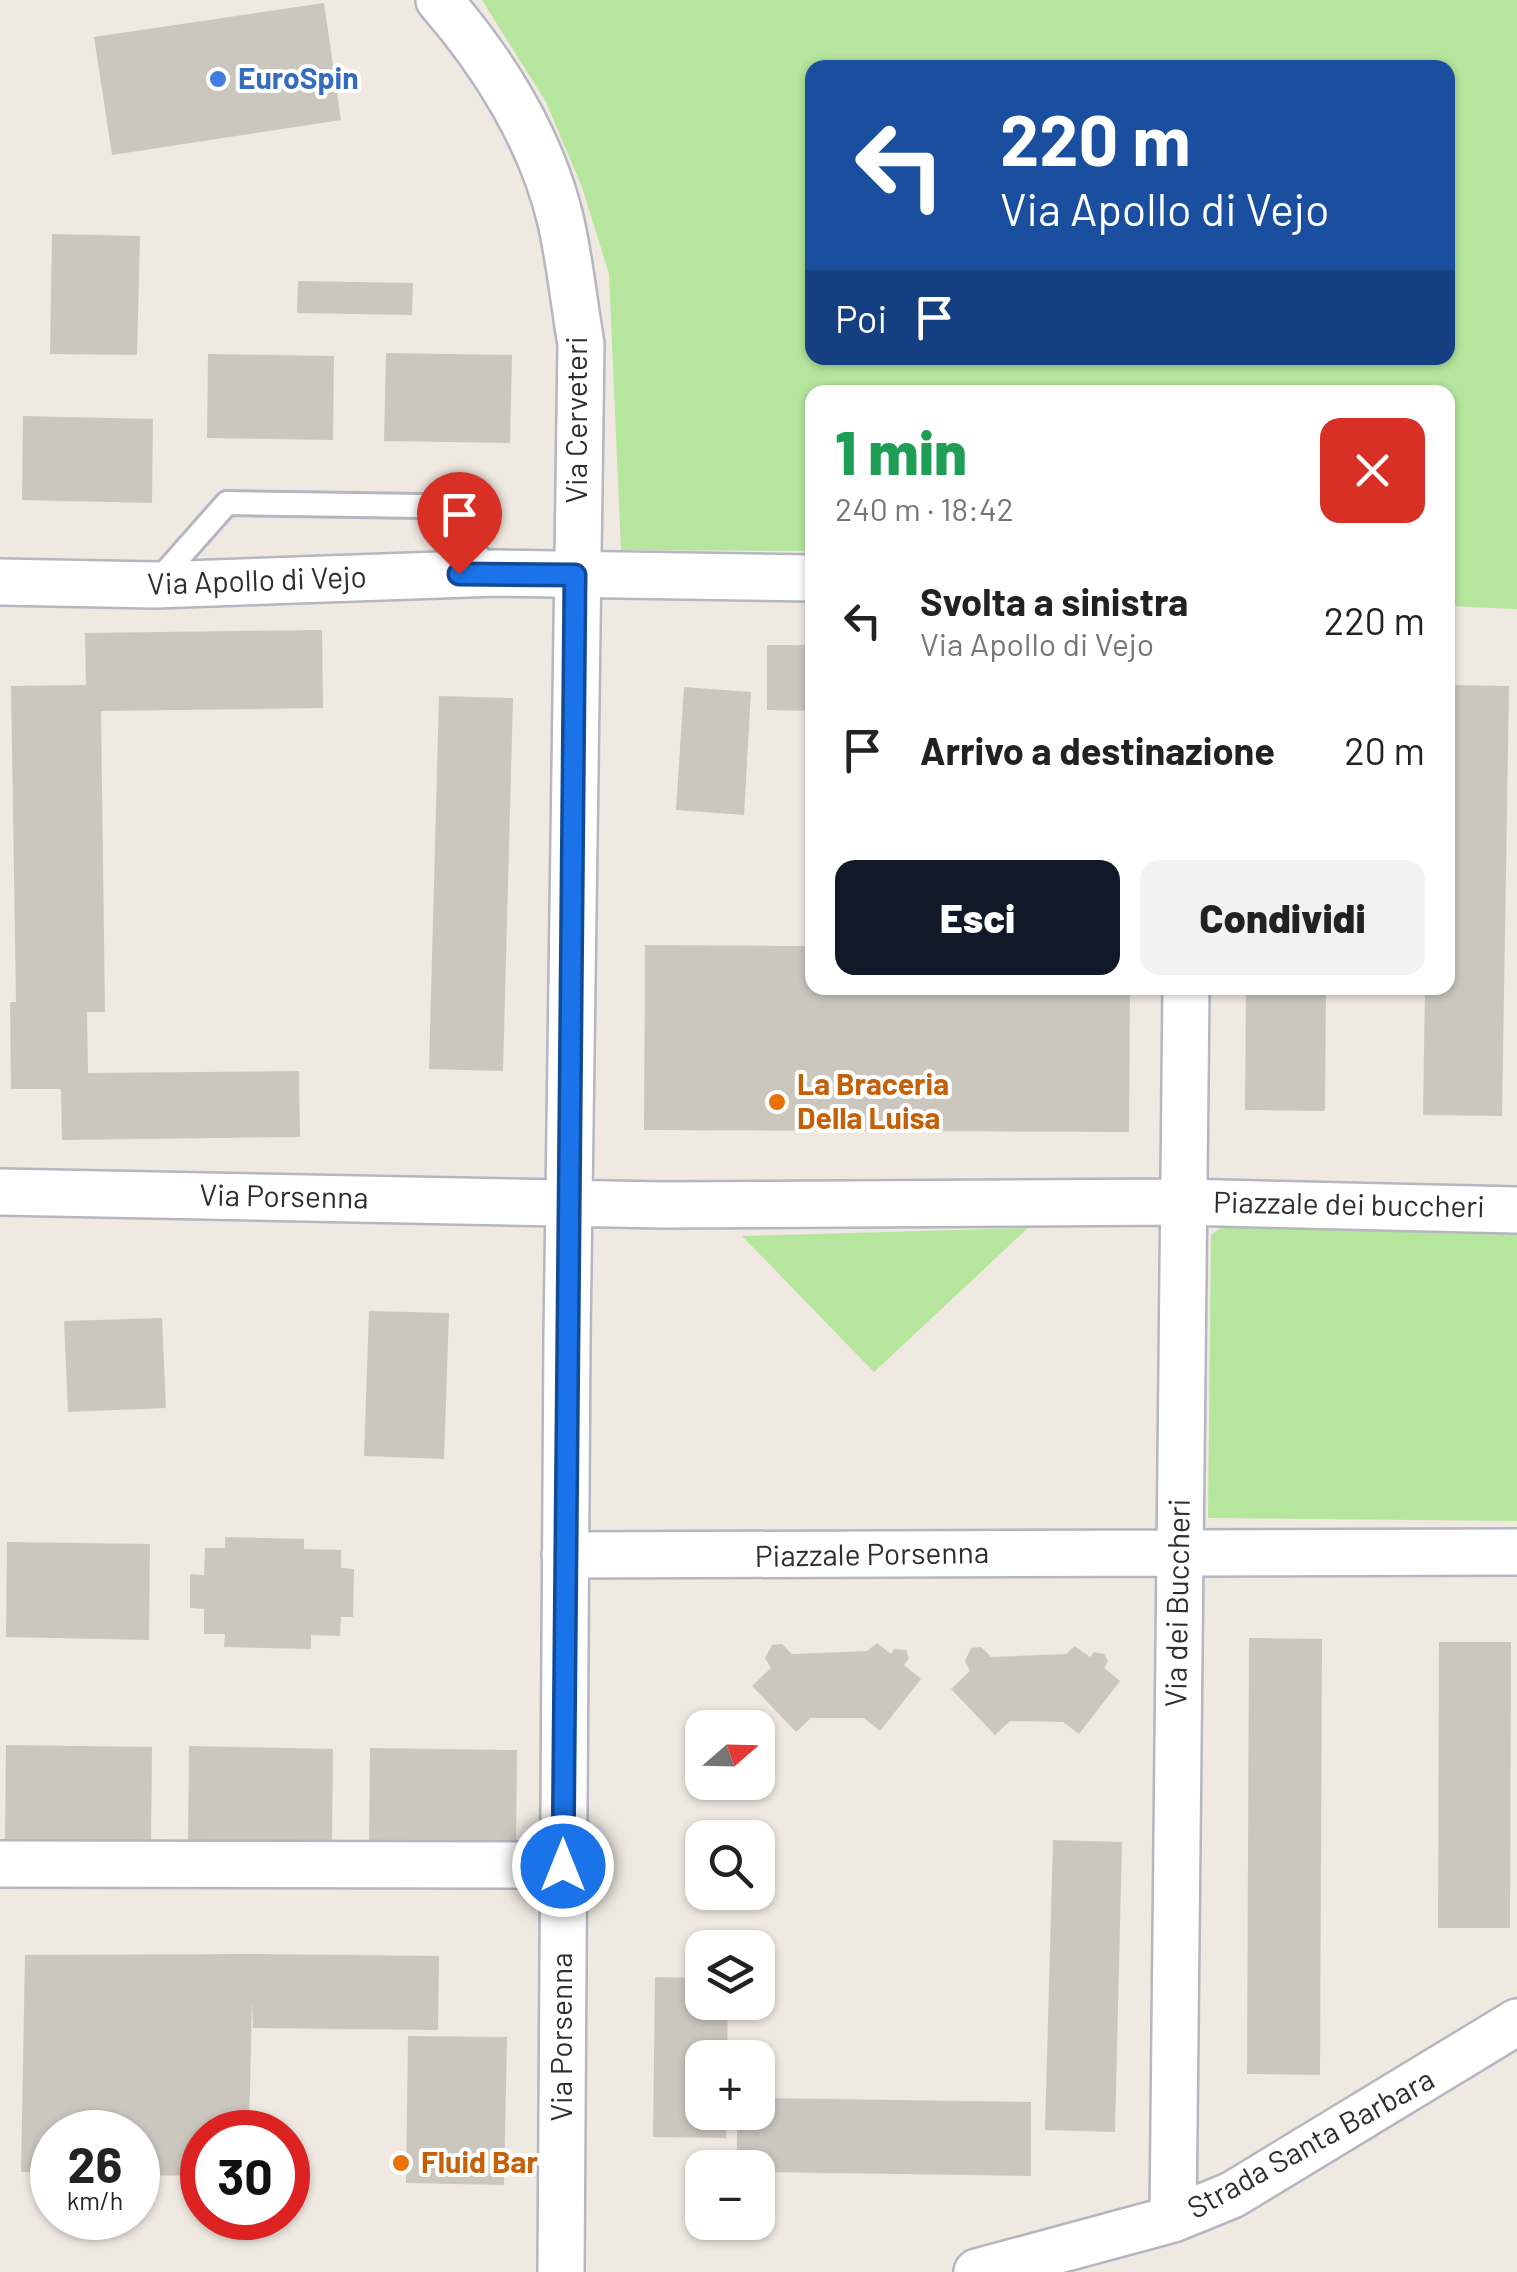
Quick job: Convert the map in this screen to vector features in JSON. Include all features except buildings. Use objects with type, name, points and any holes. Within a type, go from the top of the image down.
[{"type":"street","name":"Via Cerveteri","points":[[440,0],[468,34],[530,131],[560,219],[581,344],[575,575]]},
{"type":"street","name":"Via Apollo di Vejo","points":[[0,582],[154,584],[497,573],[805,578]]},
{"type":"street","name":"Via Porsenna","points":[[562,2272],[575,575]]},
{"type":"street","name":"Via dei Buccheri","points":[[1173,2219],[1180,1202],[1186,995]]},
{"type":"street","name":"Via Porsenna","points":[[0,1192],[568,1202]]},
{"type":"street","points":[[568,1202],[1180,1202]]},
{"type":"street","name":"Piazzale dei buccheri","points":[[1180,1202],[1517,1210]]},
{"type":"street","points":[[1179,1554],[1517,1552]]},
{"type":"street","name":"Piazzale Porsenna","points":[[565,1555],[1179,1554]]},
{"type":"street","points":[[0,1864],[563,1866]]},
{"type":"street","name":"Strada Santa Barbara","points":[[977,2272],[1173,2219],[1232,2194],[1517,2022]]},
{"type":"lane","points":[[154,584],[227,503],[423,506],[497,573]]},
{"type":"green space","points":[[482,0],[1517,0],[1517,609],[1455,606],[1455,385],[805,385],[805,551],[621,550],[609,274],[582,187],[546,102]]},
{"type":"green space","points":[[1229,1222],[1517,1232],[1517,1521],[1208,1518],[1211,1235]]},
{"type":"green space","points":[[1028,1228],[874,1372],[742,1236]]},
{"type":"place","name":"EuroSpin","points":[[218,79]]},
{"type":"place","name":"La Braceria Della Luisa","points":[[777,1102]]},
{"type":"place","name":"Fluid Bar","points":[[401,2163]]},
{"type":"route","points":[[459,574],[575,575],[563,1866]]}]
